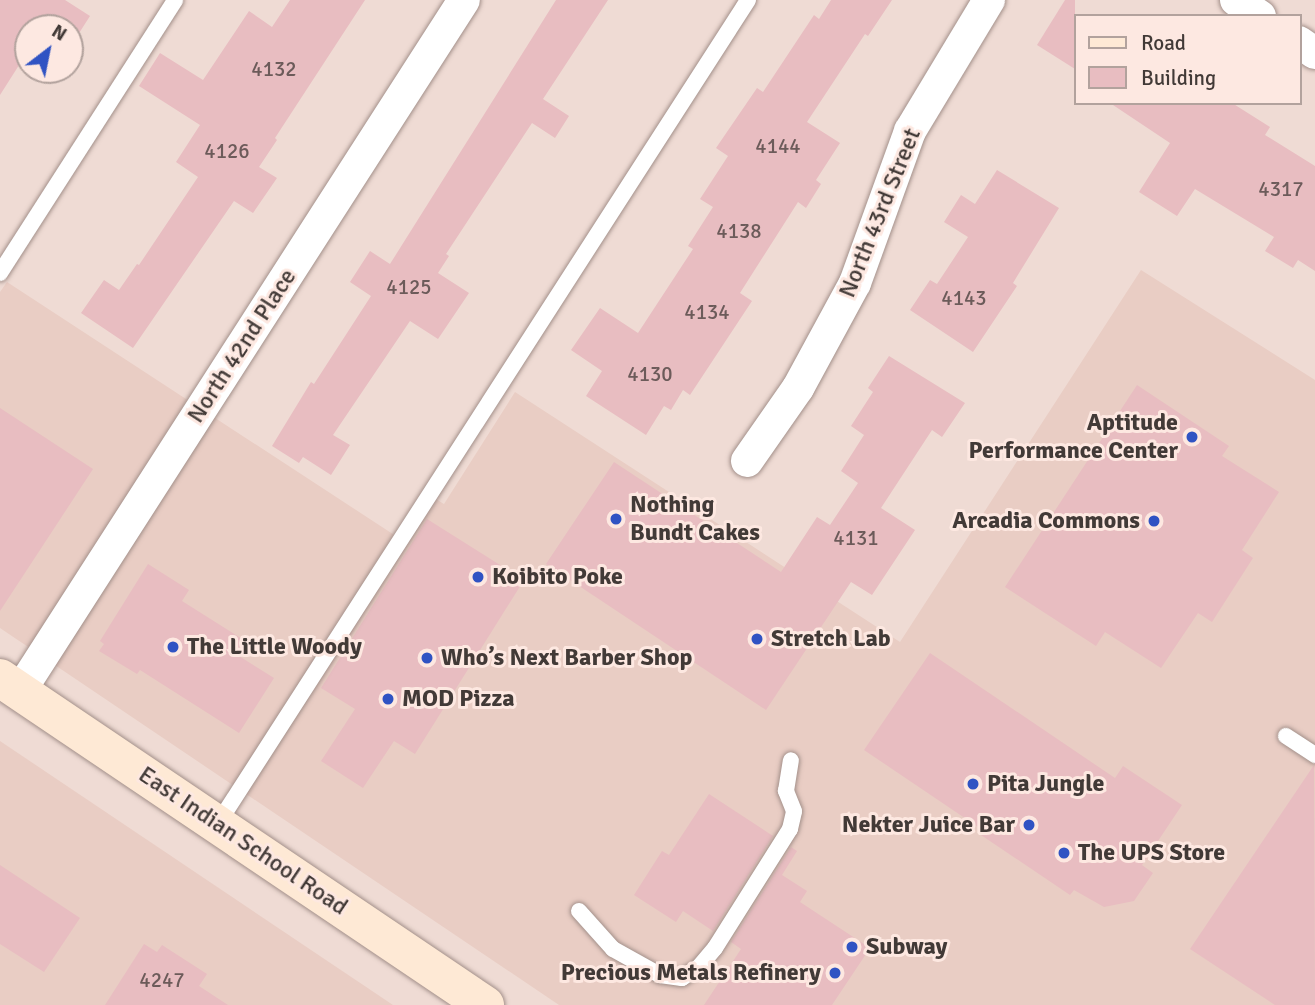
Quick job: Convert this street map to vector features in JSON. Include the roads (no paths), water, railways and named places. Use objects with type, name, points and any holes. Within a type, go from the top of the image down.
[{"type":"main road","name":"East Indian School Road","points":[[10,685],[485,1005]]},
{"type":"street","name":"North 42nd Place","points":[[10,685],[464,0]]},
{"type":"street","name":"North 43rd Street","points":[[747,461],[798,388],[855,283],[911,131],[989,0]]},
{"type":"street","points":[[1237,0],[1257,14]]},
{"type":"lane","points":[[0,273],[175,0]]},
{"type":"lane","points":[[217,825],[748,0]]},
{"type":"lane","points":[[1286,736],[1315,754]]},
{"type":"lane","points":[[579,911],[613,949],[660,975],[682,978],[699,967],[715,948],[790,829],[794,811],[786,791],[791,760]]},
{"type":"place","name":"Aptitude Performance Center","points":[[1192,437]]},
{"type":"place","name":"Nothing Bundt Cakes","points":[[616,519]]},
{"type":"place","name":"Arcadia Commons","points":[[1154,521]]},
{"type":"place","name":"Koibito Poke","points":[[478,577]]},
{"type":"place","name":"Stretch Lab","points":[[757,639]]},
{"type":"place","name":"The Little Woody","points":[[173,647]]},
{"type":"place","name":"Who’s Next Barber Shop","points":[[427,658]]},
{"type":"place","name":"MOD Pizza","points":[[388,699]]},
{"type":"place","name":"Pita Jungle","points":[[973,784]]},
{"type":"place","name":"Nekter Juice Bar","points":[[1029,825]]},
{"type":"place","name":"The UPS Store","points":[[1064,853]]},
{"type":"place","name":"Subway","points":[[852,947]]},
{"type":"place","name":"Precious Metals Refinery","points":[[835,973]]}]
